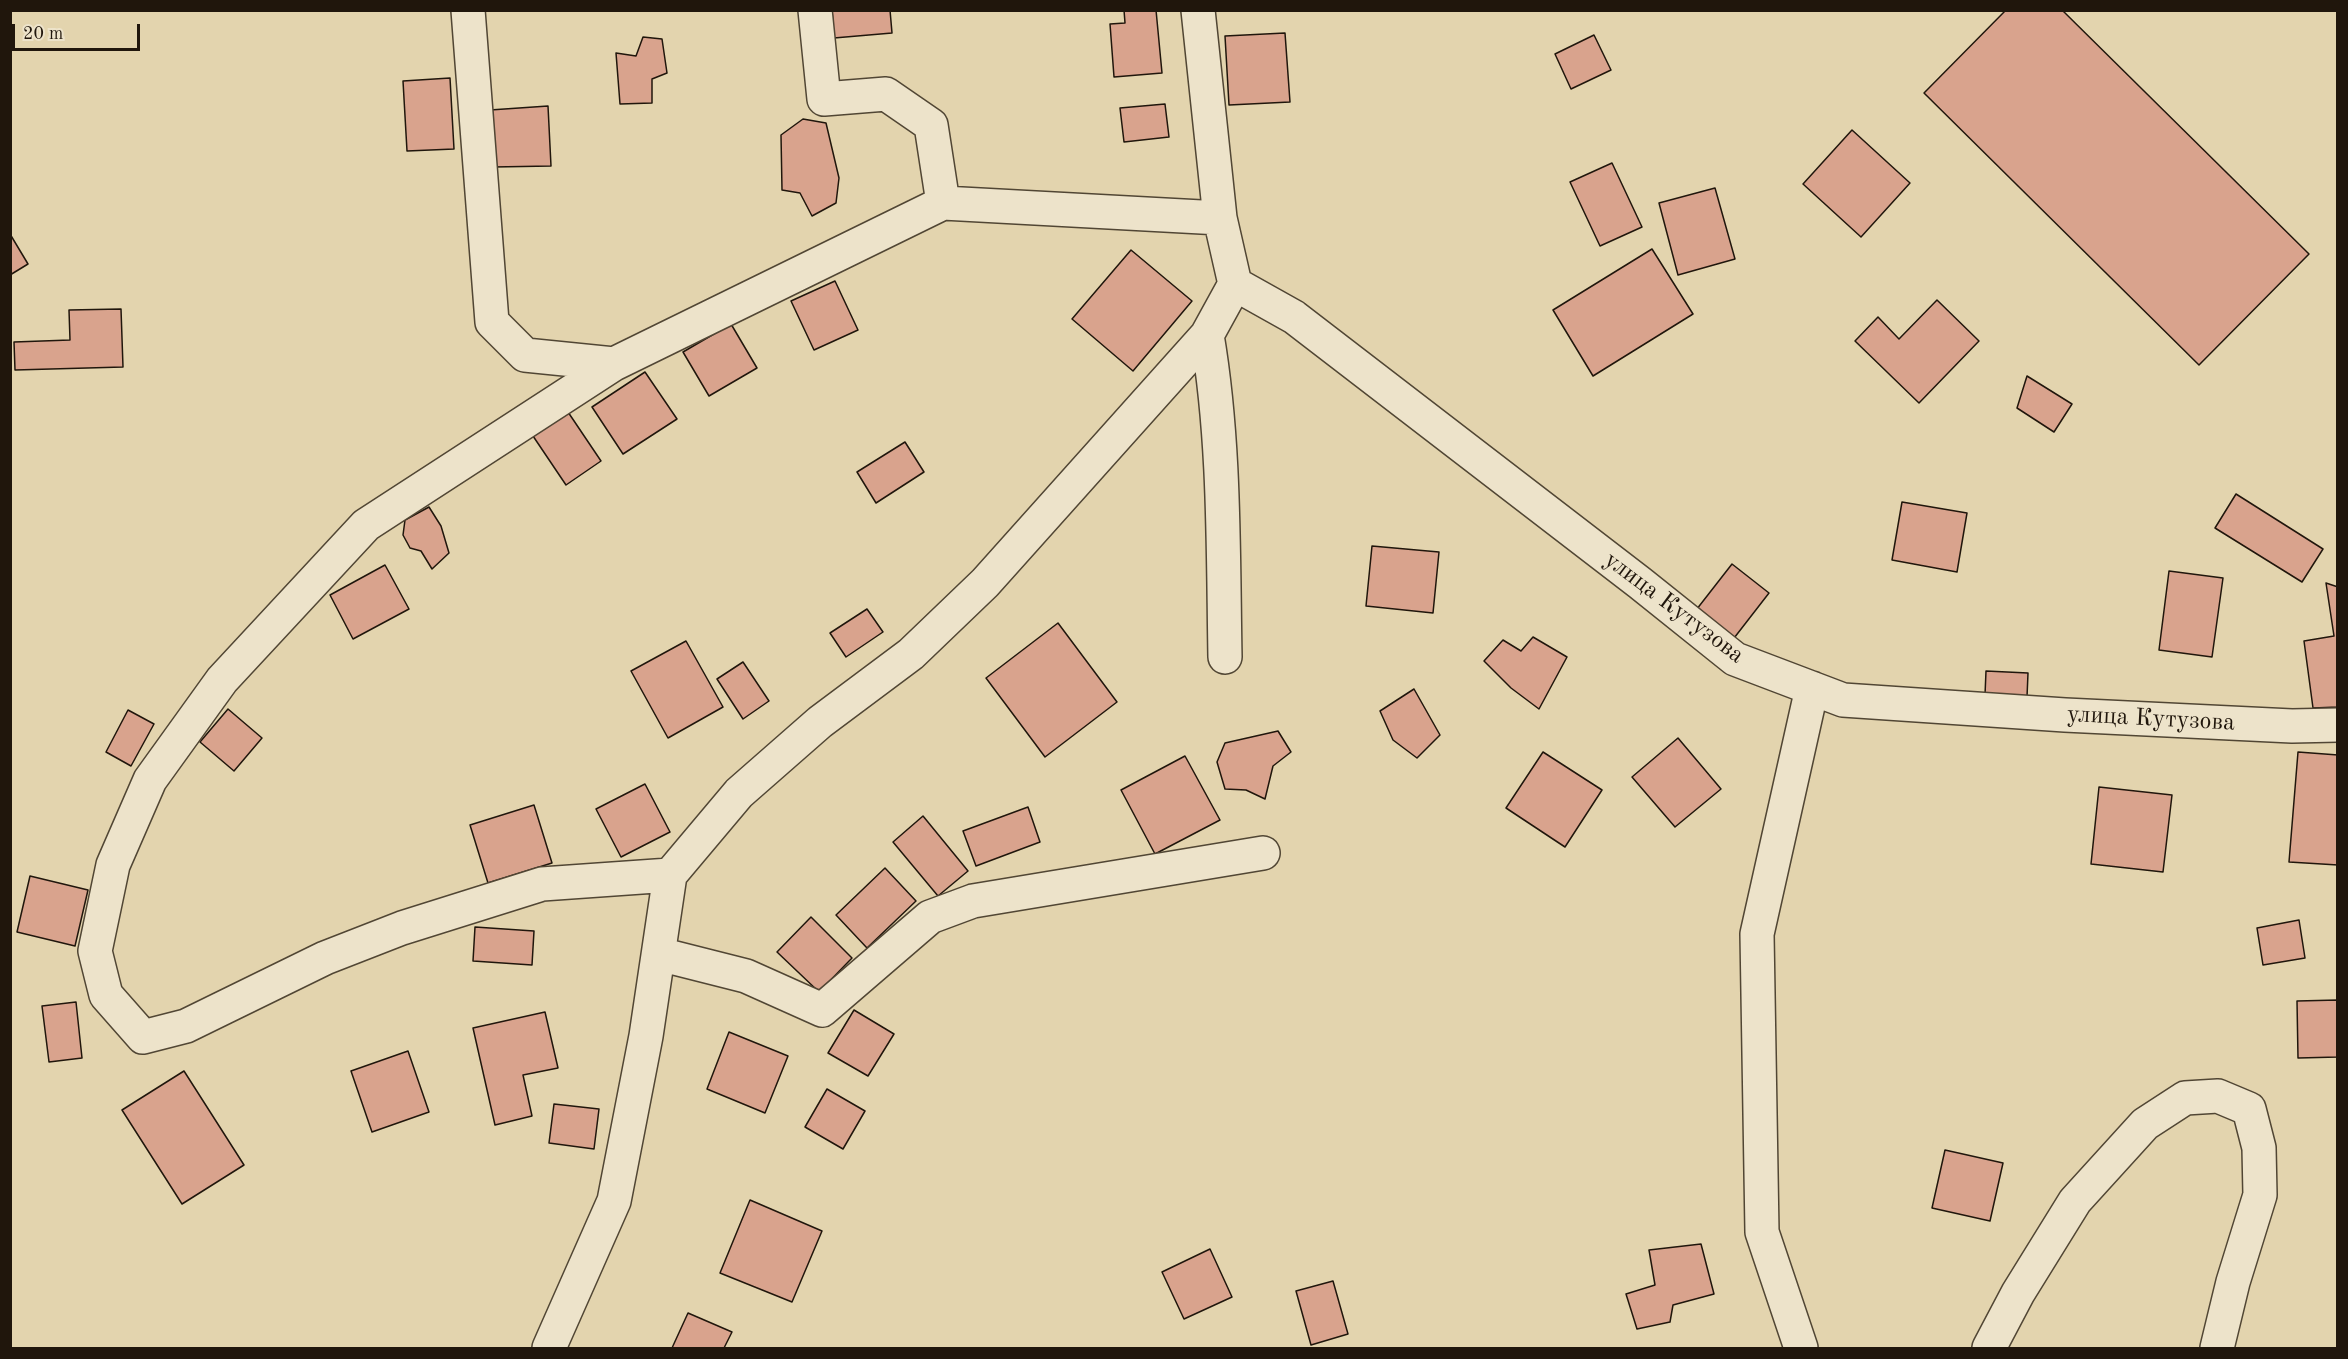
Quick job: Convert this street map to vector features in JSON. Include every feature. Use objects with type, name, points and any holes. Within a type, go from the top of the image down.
[{"type":"street","points":[[468,10],[492,322],[525,354],[614,364]]},
{"type":"street","points":[[815,10],[824,99],[886,94],[931,125],[943,203]]},
{"type":"street","points":[[549,1348],[614,1201],[670,875],[740,793],[820,722],[911,654],[985,583],[1207,335],[1235,284],[1220,218],[1198,10]]},
{"type":"street","points":[[670,875],[542,884],[391,933],[325,958],[186,1026],[143,1037],[106,995],[95,951],[113,865],[150,780],[222,680],[366,525],[614,364],[943,203],[1220,218]]},
{"type":"street","name":"улица Кутузова","points":[[1235,284],[1294,317],[1640,583],[1735,660],[1843,700],[2113,718],[2292,726],[2337,725]]},
{"type":"street","points":[[1207,335],[1214,377],[1223,517],[1225,657]]},
{"type":"street","points":[[1802,1348],[1762,1232],[1757,934],[1812,688]]},
{"type":"street","points":[[658,954],[746,976],[822,1010],[930,916],[972,901],[1263,853]]},
{"type":"street","points":[[1989,1348],[2018,1293],[2075,1201],[2090,1184],[2145,1124],[2185,1098],[2218,1096],[2249,1109],[2259,1148],[2260,1195],[2233,1282],[2217,1348]]},
{"type":"building","points":[[832,10],[890,10],[892,33],[834,38]]},
{"type":"building","points":[[1124,10],[1156,10],[1162,73],[1114,77],[1110,24],[1125,23]]},
{"type":"building","points":[[2006,10],[2062,10],[2309,254],[2199,365],[1924,93]]},
{"type":"building","points":[[1285,33],[1290,102],[1229,105],[1225,36]]},
{"type":"building","points":[[1594,35],[1611,70],[1571,89],[1555,54]]},
{"type":"building","points":[[643,37],[662,39],[667,73],[652,79],[652,103],[620,104],[616,53],[636,56]]},
{"type":"building","points":[[450,78],[454,149],[407,151],[403,81]]},
{"type":"building","points":[[1165,104],[1169,137],[1124,142],[1120,108]]},
{"type":"building","points":[[548,106],[551,166],[493,167],[490,110]]},
{"type":"building","points":[[803,119],[826,123],[839,178],[836,203],[812,216],[800,193],[782,190],[781,135]]},
{"type":"building","points":[[1852,130],[1910,183],[1861,237],[1803,184]]},
{"type":"building","points":[[1612,163],[1642,227],[1600,246],[1570,182]]},
{"type":"building","points":[[1715,188],[1735,259],[1678,275],[1659,203]]},
{"type":"building","points":[[10,234],[28,264],[10,275]]},
{"type":"building","points":[[1652,249],[1693,314],[1593,376],[1553,310]]},
{"type":"building","points":[[1131,250],[1192,301],[1133,371],[1072,319]]},
{"type":"building","points":[[835,281],[858,330],[814,350],[791,301]]},
{"type":"building","points":[[1937,300],[1979,341],[1919,403],[1855,341],[1878,317],[1899,339]]},
{"type":"building","points":[[121,309],[123,367],[15,370],[14,342],[70,340],[69,310]]},
{"type":"building","points":[[731,324],[757,368],[709,396],[683,352]]},
{"type":"building","points":[[645,372],[677,419],[623,454],[592,407]]},
{"type":"building","points":[[2027,376],[2072,404],[2054,432],[2017,408]]},
{"type":"building","points":[[568,412],[601,461],[566,485],[533,436]]},
{"type":"building","points":[[905,442],[924,472],[876,503],[857,472]]},
{"type":"building","points":[[2236,494],[2323,549],[2302,582],[2215,528]]},
{"type":"building","points":[[1902,502],[1967,513],[1957,572],[1892,560]]},
{"type":"building","points":[[429,507],[441,526],[449,553],[432,569],[421,551],[410,548],[403,535],[405,520]]},
{"type":"building","points":[[1372,546],[1439,552],[1433,613],[1366,606]]},
{"type":"building","points":[[1732,564],[1769,593],[1731,642],[1693,614]]},
{"type":"building","points":[[385,565],[409,609],[353,639],[330,595]]},
{"type":"building","points":[[2169,571],[2223,578],[2212,657],[2159,650]]},
{"type":"building","points":[[2326,583],[2338,587],[2338,707],[2313,708],[2304,641],[2334,636]]},
{"type":"building","points":[[867,609],[883,632],[846,657],[830,633]]},
{"type":"building","points":[[1058,623],[1117,702],[1045,757],[986,678]]},
{"type":"building","points":[[1533,637],[1567,657],[1539,709],[1511,688],[1484,661],[1503,640],[1521,651]]},
{"type":"building","points":[[686,641],[723,707],[668,738],[631,671]]},
{"type":"building","points":[[743,662],[769,701],[743,719],[717,679]]},
{"type":"building","points":[[1986,671],[2028,673],[2027,697],[1985,695]]},
{"type":"building","points":[[1414,689],[1440,735],[1417,758],[1393,740],[1380,711]]},
{"type":"building","points":[[228,709],[262,738],[234,771],[200,742]]},
{"type":"building","points":[[128,710],[154,724],[131,766],[106,752]]},
{"type":"building","points":[[1278,731],[1291,752],[1273,766],[1265,799],[1246,790],[1225,789],[1217,762],[1225,743]]},
{"type":"building","points":[[1678,738],[1721,789],[1675,827],[1632,777]]},
{"type":"building","points":[[1543,752],[1602,790],[1565,847],[1506,808]]},
{"type":"building","points":[[2298,752],[2338,755],[2338,865],[2289,862]]},
{"type":"building","points":[[1185,756],[1220,820],[1155,854],[1121,790]]},
{"type":"building","points":[[645,784],[670,832],[621,857],[596,809]]},
{"type":"building","points":[[2099,787],[2172,795],[2163,872],[2091,864]]},
{"type":"building","points":[[534,805],[552,863],[488,883],[470,825]]},
{"type":"building","points":[[1028,807],[1040,842],[976,866],[963,831]]},
{"type":"building","points":[[923,816],[968,871],[938,896],[893,842]]},
{"type":"building","points":[[885,868],[916,901],[867,948],[836,915]]},
{"type":"building","points":[[30,876],[88,890],[75,946],[17,932]]},
{"type":"building","points":[[811,917],[852,958],[819,992],[777,952]]},
{"type":"building","points":[[2299,920],[2305,958],[2263,965],[2257,928]]},
{"type":"building","points":[[475,927],[534,931],[532,965],[473,961]]},
{"type":"building","points":[[2338,1000],[2338,1057],[2298,1058],[2297,1001]]},
{"type":"building","points":[[76,1002],[82,1058],[49,1062],[42,1006]]},
{"type":"building","points":[[854,1010],[894,1034],[868,1076],[828,1053]]},
{"type":"building","points":[[545,1012],[558,1068],[523,1075],[532,1116],[495,1125],[473,1028]]},
{"type":"building","points":[[729,1032],[788,1056],[765,1113],[707,1089]]},
{"type":"building","points":[[408,1051],[429,1112],[372,1132],[351,1071]]},
{"type":"building","points":[[184,1071],[244,1165],[182,1204],[122,1110]]},
{"type":"building","points":[[827,1089],[865,1111],[843,1149],[805,1127]]},
{"type":"building","points":[[554,1104],[599,1109],[594,1149],[549,1143]]},
{"type":"building","points":[[1945,1150],[2003,1163],[1990,1221],[1932,1208]]},
{"type":"building","points":[[750,1200],[822,1231],[792,1302],[720,1273]]},
{"type":"building","points":[[1701,1244],[1714,1294],[1673,1305],[1670,1322],[1637,1329],[1626,1294],[1655,1285],[1649,1250]]},
{"type":"building","points":[[1210,1249],[1232,1297],[1184,1319],[1162,1272]]},
{"type":"building","points":[[1333,1281],[1348,1334],[1311,1345],[1296,1291]]},
{"type":"building","points":[[688,1313],[732,1332],[724,1348],[672,1348]]}]
